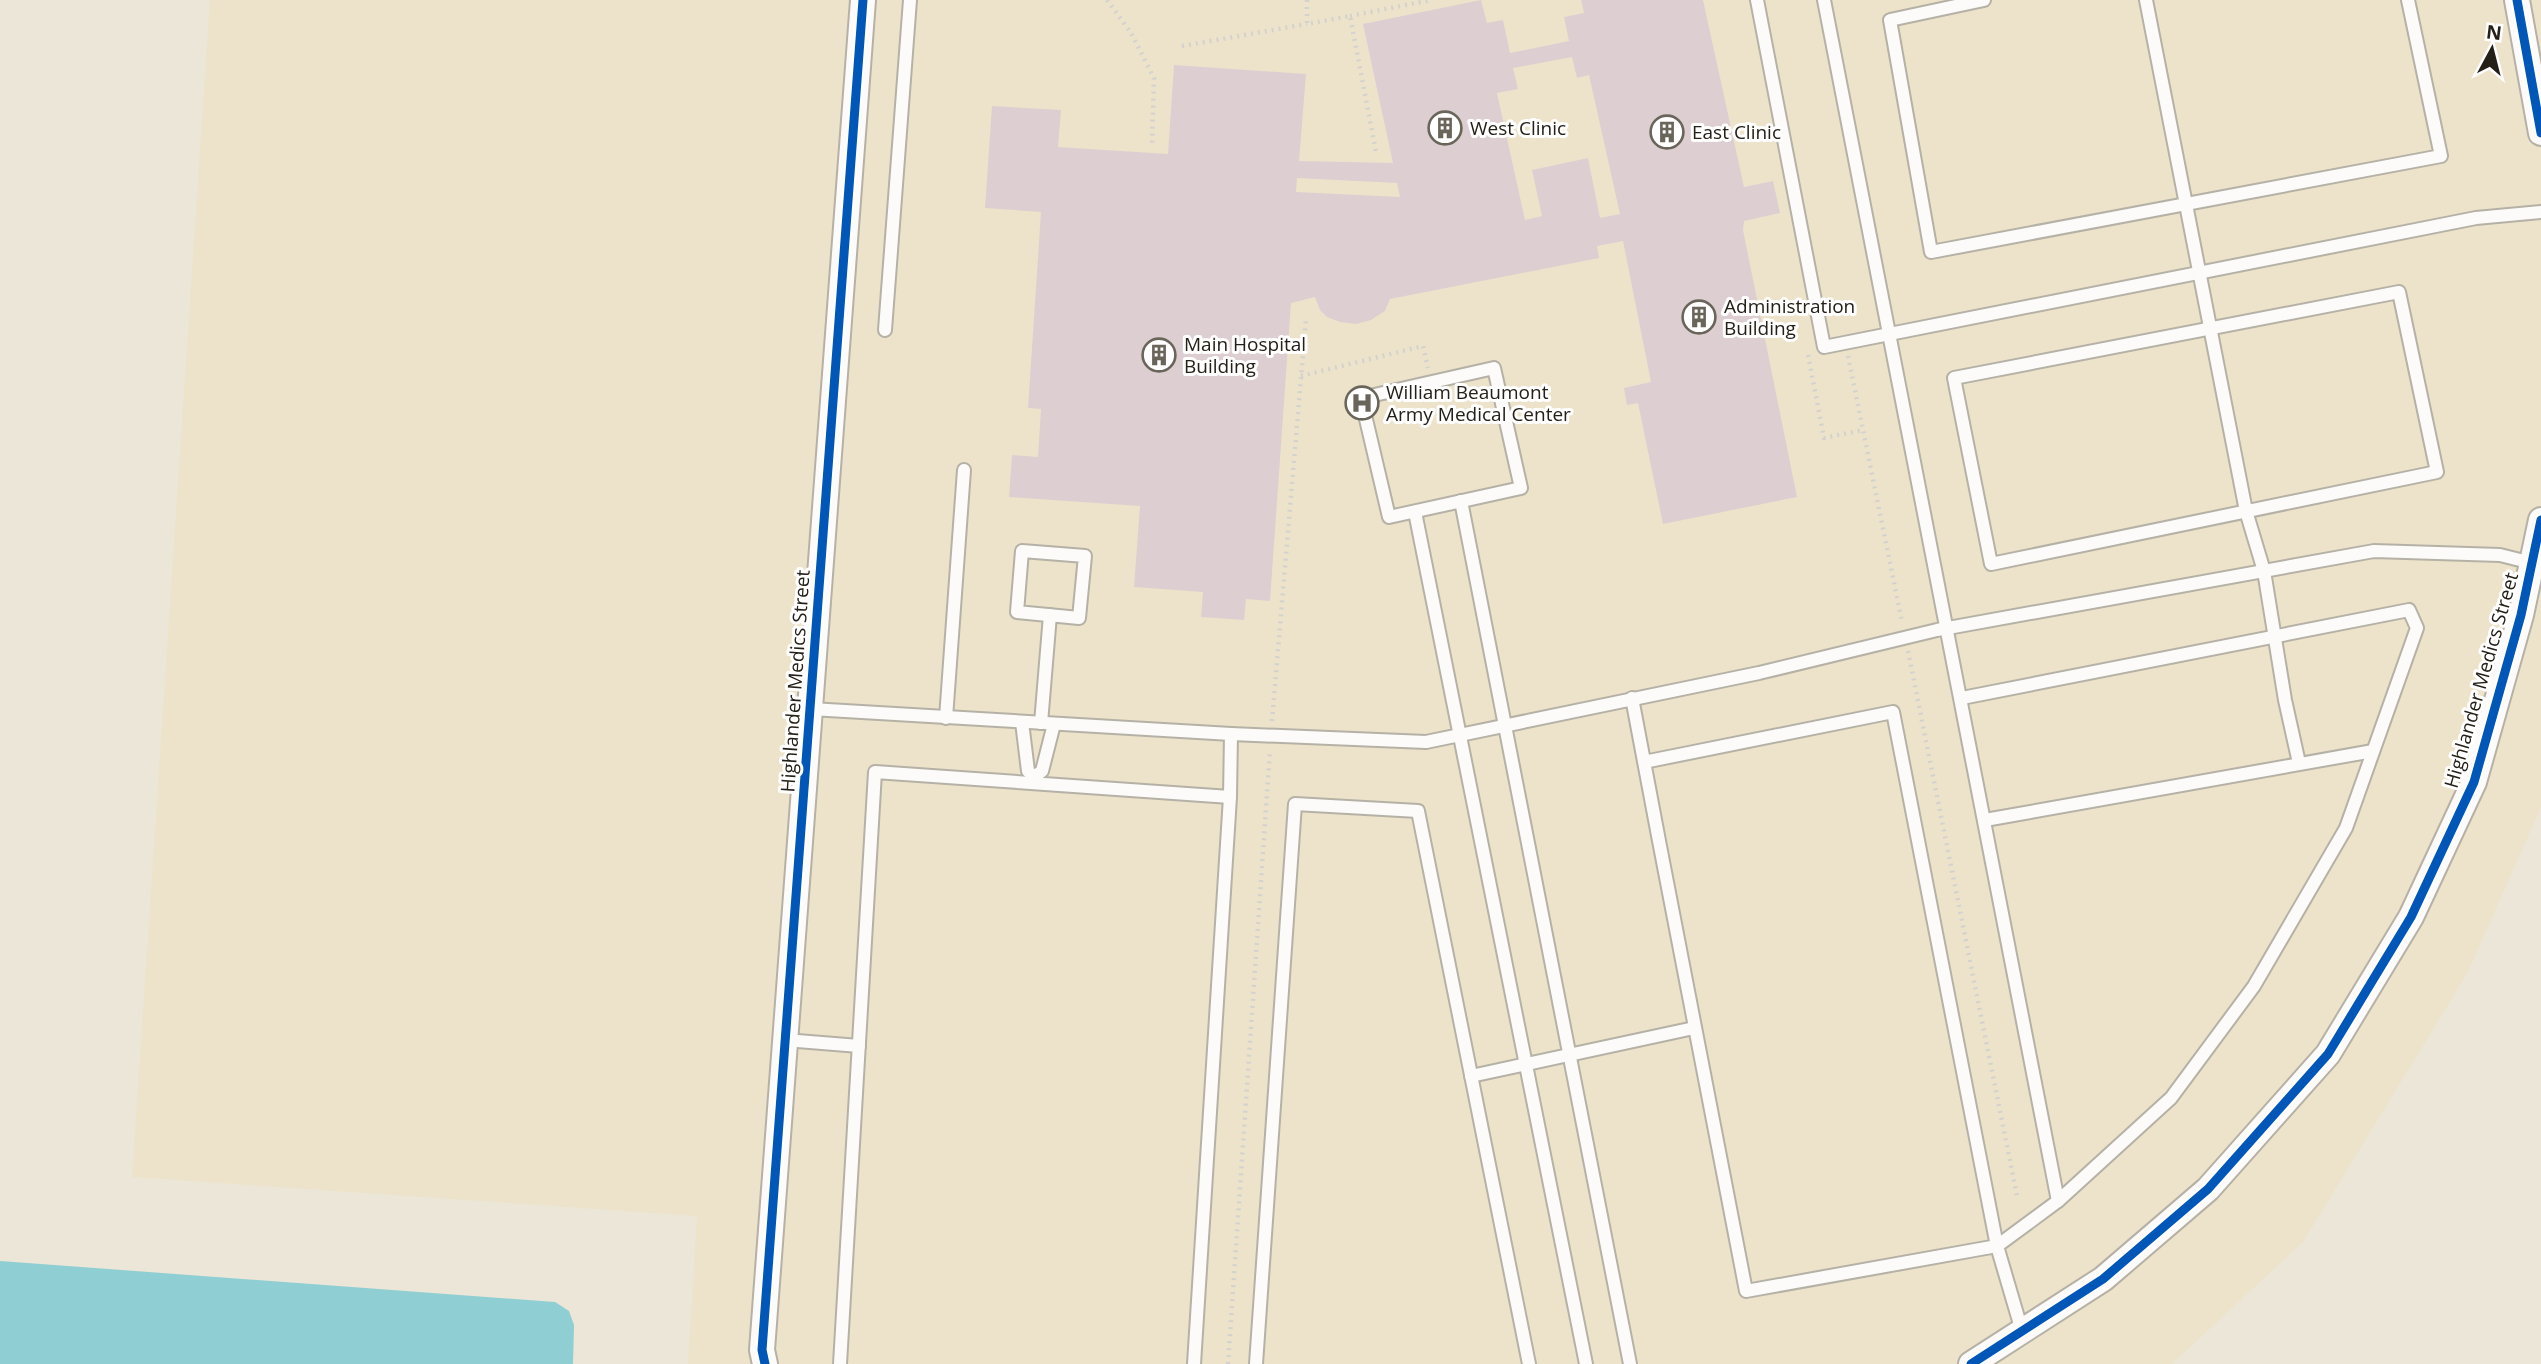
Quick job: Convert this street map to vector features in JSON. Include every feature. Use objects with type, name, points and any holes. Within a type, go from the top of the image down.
[{"type":"street","name":"Highlander Medics Street","points":[[765,1364],[762,1350],[863,0]]},
{"type":"street","points":[[2517,0],[2541,133]]},
{"type":"street","name":"Highlander Medics Street","points":[[1971,1364],[2103,1279],[2208,1189],[2328,1054],[2411,917],[2474,782],[2537,565],[2541,520]]},
{"type":"lane","points":[[884,330],[910,0]]},
{"type":"lane","points":[[1757,0],[1824,348],[2476,218],[2541,212]]},
{"type":"lane","points":[[1824,0],[2058,1201]]},
{"type":"lane","points":[[1984,0],[1890,20],[1931,252],[2441,156],[2408,0]]},
{"type":"lane","points":[[2146,0],[2246,511],[2264,571],[2285,700],[2299,763]]},
{"type":"lane","points":[[2399,292],[2437,472],[1990,564],[1954,378],[2211,329],[2399,292]]},
{"type":"lane","points":[[1494,368],[1521,488],[1461,501],[1389,517],[1361,398],[1494,368]]},
{"type":"lane","points":[[946,718],[964,470]]},
{"type":"lane","points":[[1461,501],[1630,1364]]},
{"type":"lane","points":[[1415,512],[1586,1364]]},
{"type":"lane","points":[[1023,551],[1085,556],[1079,618],[1050,615],[1017,612],[1023,551]]},
{"type":"lane","points":[[811,709],[1231,734],[1426,741],[1759,673],[1948,628],[2374,551],[2500,555],[2537,565]]},
{"type":"lane","points":[[1632,698],[1746,1292],[1997,1246],[2058,1201],[2171,1098],[2254,986],[2346,828],[2417,628],[2409,610],[1962,698]]},
{"type":"lane","points":[[1034,780],[1042,771],[1048,723],[1050,615]]},
{"type":"lane","points":[[1644,762],[1893,712],[1997,1246],[2022,1331]]},
{"type":"lane","points":[[1022,722],[1027,771],[1034,780]]},
{"type":"lane","points":[[1194,1364],[1230,797],[1231,734]]},
{"type":"lane","points":[[1985,820],[2373,751]]},
{"type":"lane","points":[[840,1364],[875,772],[1034,780],[1230,797]]},
{"type":"lane","points":[[1256,1364],[1295,804],[1418,811],[1529,1364]]},
{"type":"lane","points":[[1471,1076],[1694,1028]]},
{"type":"lane","points":[[785,1040],[859,1045]]},
{"type":"path","points":[[1107,0],[1130,33],[1154,78],[1152,143]]},
{"type":"path","points":[[1307,0],[1307,24]]},
{"type":"path","points":[[1182,46],[1431,0]]},
{"type":"path","points":[[1350,16],[1376,152]]},
{"type":"path","points":[[1228,1364],[1271,736],[1306,319]]},
{"type":"path","points":[[1846,343],[2017,1196]]},
{"type":"path","points":[[1301,376],[1423,346],[1432,382]]},
{"type":"shaded area","name":"William Beaumont Army Medical Center","points":[[210,0],[2541,0],[2541,807],[2467,974],[2303,1242],[2172,1364],[688,1364],[697,1216],[132,1177]]},
{"type":"water","points":[[0,1261],[555,1302],[569,1311],[574,1325],[573,1364],[0,1364]]},
{"type":"building","points":[[1481,0],[1487,23],[1503,20],[1510,53],[1569,41],[1564,17],[1584,13],[1581,0],[1703,0],[1744,187],[1773,181],[1780,213],[1744,221],[1743,230],[1797,497],[1663,524],[1638,403],[1627,405],[1624,388],[1651,382],[1623,241],[1597,246],[1599,258],[1390,299],[1385,311],[1371,320],[1356,324],[1327,317],[1320,310],[1315,297],[1291,303],[1270,601],[1246,599],[1244,620],[1201,617],[1203,592],[1134,587],[1140,506],[1009,497],[1012,455],[1038,457],[1041,409],[1028,408],[1041,212],[985,208],[992,106],[1061,110],[1058,147],[1168,154],[1174,65],[1306,74],[1299,161],[1393,163],[1363,24]],"holes":[[[1572,57],[1577,78],[1589,75],[1620,214],[1600,218],[1588,158],[1532,170],[1542,216],[1525,220],[1497,93],[1518,89],[1513,68]],[[1297,178],[1397,183],[1400,197],[1296,192]]]},
{"type":"cycle path","points":[[765,1364],[762,1350],[863,0]]},
{"type":"cycle path","points":[[2517,0],[2541,133]]},
{"type":"cycle path","points":[[1971,1364],[2103,1279],[2208,1189],[2328,1054],[2411,917],[2474,782],[2521,615],[2541,520]]},
{"type":"place","name":"West Clinic","points":[[1445,128]]},
{"type":"place","name":"East Clinic","points":[[1667,132]]},
{"type":"place","name":"Administration Building","points":[[1699,317]]},
{"type":"place","name":"Main Hospital Building","points":[[1159,355]]},
{"type":"place","name":"William Beaumont Army Medical Center","points":[[1362,403]]}]
